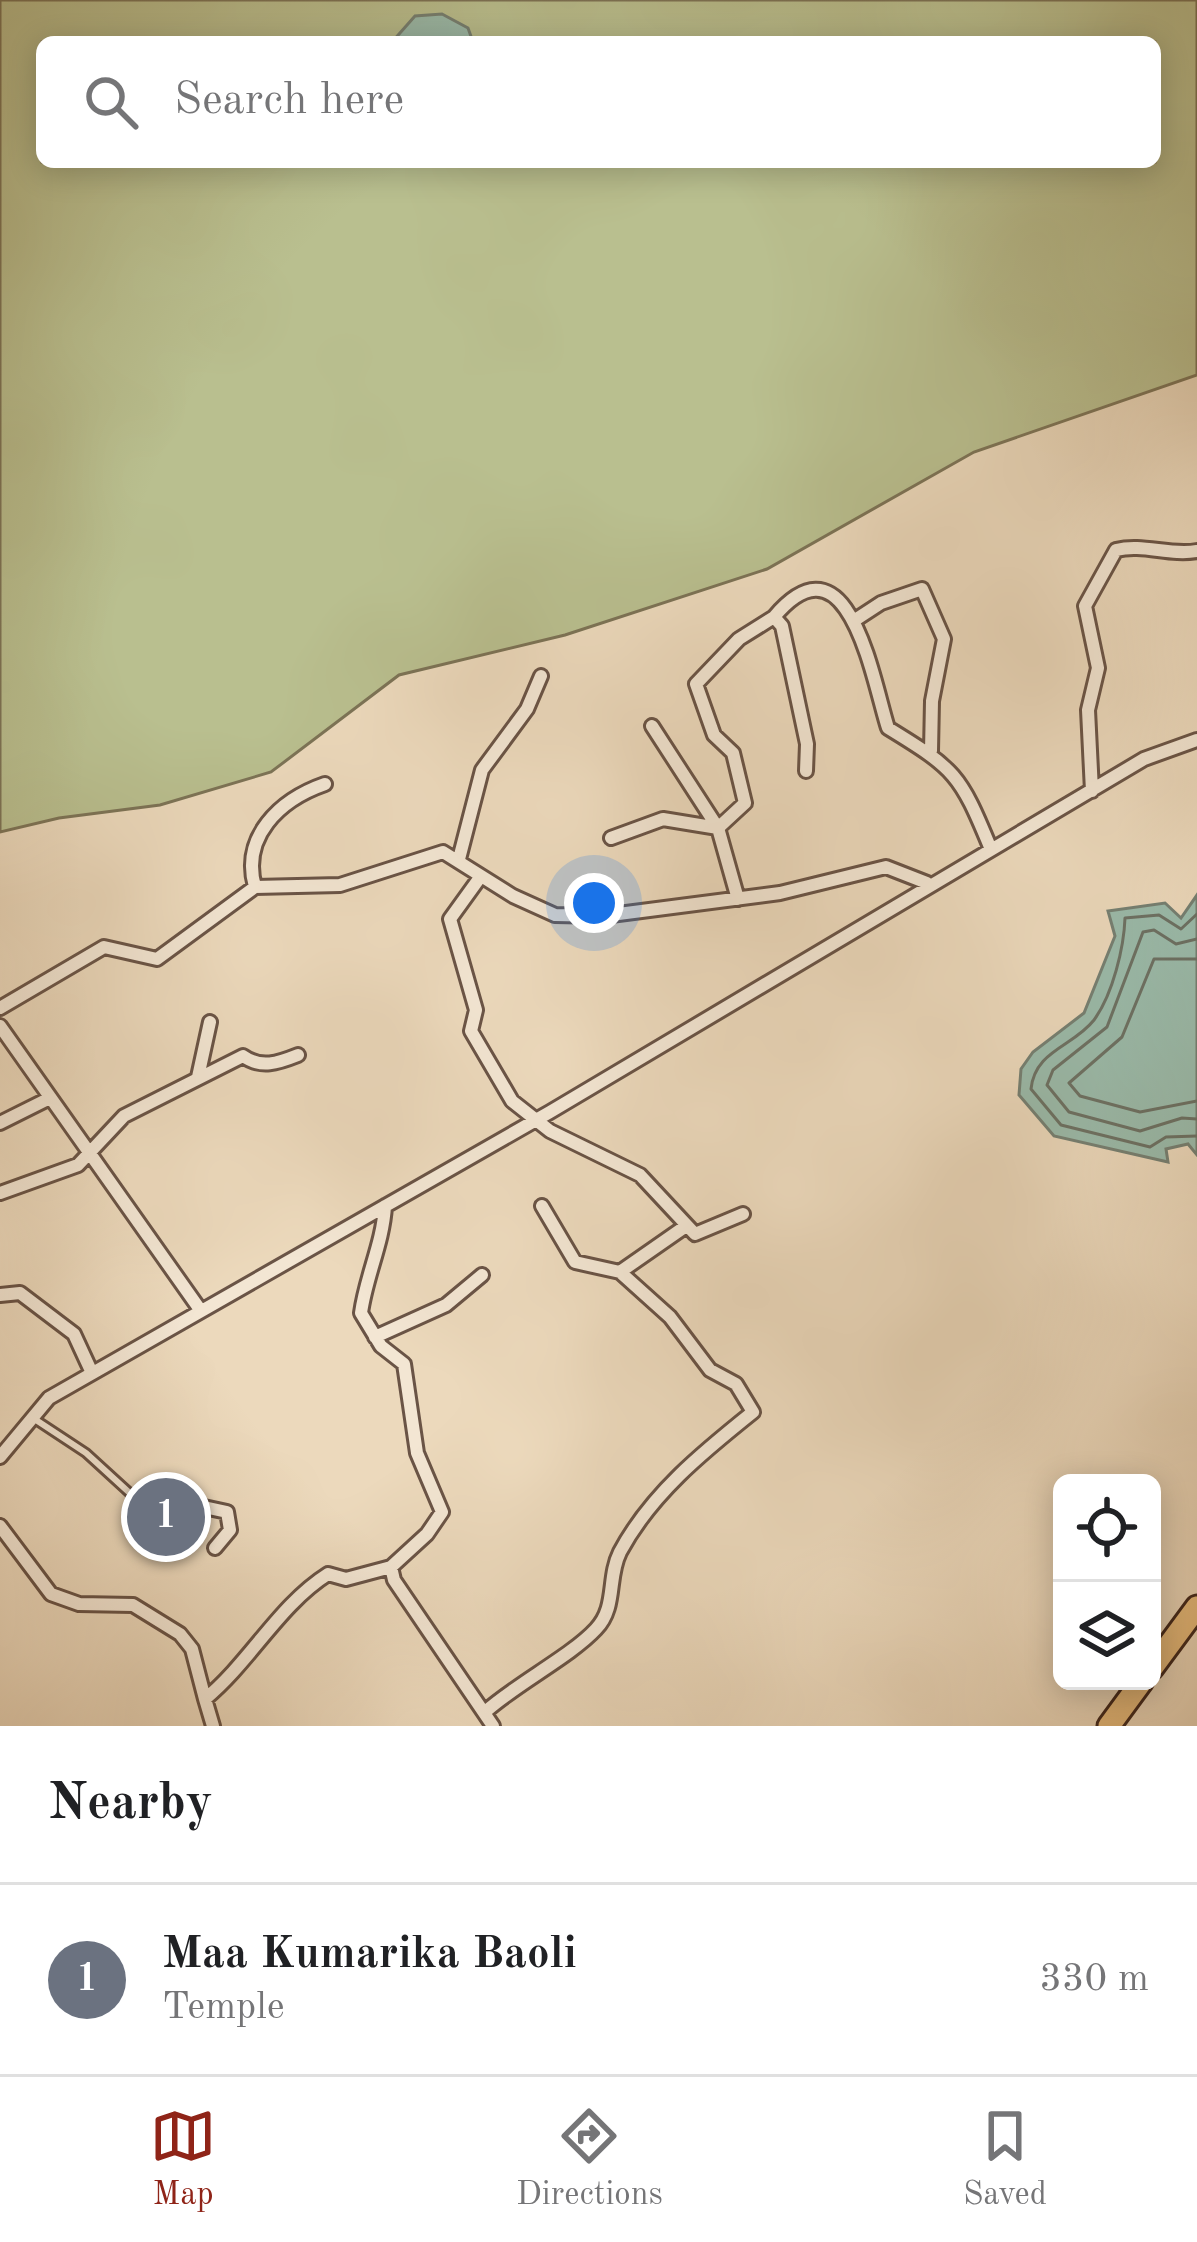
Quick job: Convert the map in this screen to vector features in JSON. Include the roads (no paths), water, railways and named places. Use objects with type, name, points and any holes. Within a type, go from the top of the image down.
[{"type":"highway","points":[[1161,1656],[1197,1607]]},
{"type":"highway","points":[[1109,1726],[1135,1690]]},
{"type":"street","points":[[1092,791],[1088,710],[1098,668],[1085,606],[1094,583],[1116,550],[1132,546],[1178,554],[1197,551]]},
{"type":"street","points":[[855,620],[881,603],[922,589],[944,639],[932,701],[931,752]]},
{"type":"street","points":[[718,828],[745,802],[733,753],[714,735],[696,684],[739,638],[774,617],[786,602],[814,592],[831,593],[855,620],[888,728],[931,752],[959,777],[990,848]]},
{"type":"street","points":[[774,617],[782,626],[807,744],[806,771]]},
{"type":"street","points":[[459,859],[482,770],[527,709],[541,676]]},
{"type":"street","points":[[652,726],[718,828],[738,899]]},
{"type":"street","points":[[0,1457],[49,1398],[536,1120],[927,883],[1144,758],[1197,740]]},
{"type":"street","points":[[255,887],[248,862],[252,843],[279,812],[326,784]]},
{"type":"street","points":[[611,838],[663,819],[718,828]]},
{"type":"street","points":[[0,1008],[104,947],[157,959],[255,887],[340,885],[443,852],[555,915],[603,916],[738,899],[886,867],[927,883]]},
{"type":"street","points":[[481,876],[450,920],[476,1010],[472,1031],[512,1100],[536,1120],[640,1174],[695,1234],[743,1214]]},
{"type":"street","points":[[198,1077],[209,1022]]},
{"type":"street","points":[[0,1026],[201,1311]]},
{"type":"street","points":[[0,1193],[78,1165],[124,1117],[243,1056],[252,1063],[275,1064],[298,1054]]},
{"type":"street","points":[[0,1123],[50,1098]]},
{"type":"street","points":[[205,1700],[247,1660],[307,1588],[328,1574],[362,1577],[391,1567],[427,1534],[442,1512],[417,1453],[404,1364],[375,1337],[361,1313],[372,1258],[385,1228],[386,1206]]},
{"type":"street","points":[[485,1712],[597,1629],[612,1601],[610,1574],[631,1534],[671,1483],[753,1412],[736,1384],[710,1370],[670,1317],[620,1272],[575,1262],[542,1206]]},
{"type":"street","points":[[620,1272],[686,1226]]},
{"type":"street","points":[[375,1337],[446,1305],[482,1275]]},
{"type":"street","points":[[0,1295],[20,1293],[74,1334],[92,1373]]},
{"type":"street","points":[[136,1498],[161,1486],[190,1504],[227,1512],[230,1530],[215,1548]]},
{"type":"street","points":[[0,1526],[51,1594],[79,1604],[133,1605],[180,1634],[192,1649],[213,1726]]},
{"type":"street","points":[[391,1567],[394,1580],[494,1726]]},
{"type":"lane","points":[[33,1418],[86,1453],[136,1498]]},
{"type":"water","points":[[442,14],[468,28],[471,36],[397,36],[415,16]]},
{"type":"water","points":[[1197,895],[1197,1155],[1188,1144],[1166,1149],[1168,1162],[1054,1136],[1019,1095],[1021,1069],[1033,1052],[1084,1013],[1115,936],[1108,911],[1165,903],[1181,918]]},
{"type":"place","name":"Maa Kumarika Baoli","points":[[166,1517]]}]
